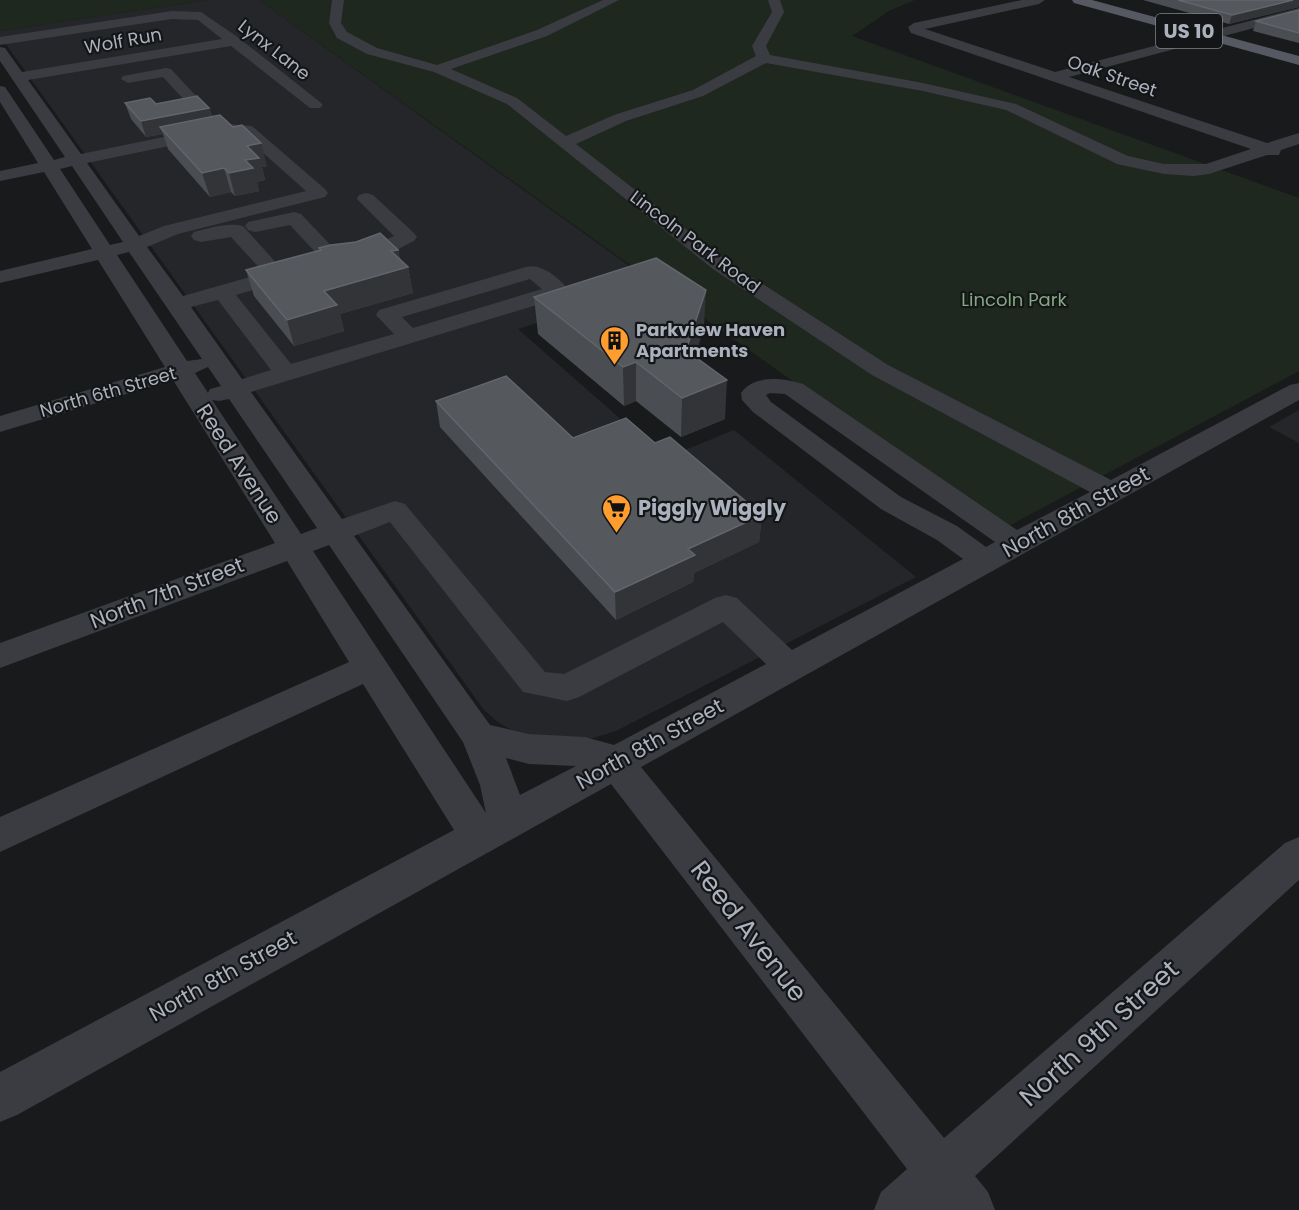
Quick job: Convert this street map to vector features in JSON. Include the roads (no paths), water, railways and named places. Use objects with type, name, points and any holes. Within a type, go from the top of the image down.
[{"type":"main road","name":"US 10","points":[[1078,0],[1299,61]]},
{"type":"main road","name":"US 10","points":[[1104,0],[1299,53]]},
{"type":"street","name":"Lincoln Park Road","points":[[338,0],[335,23],[342,35],[372,51],[438,69],[512,101],[720,265],[880,370],[1112,492]]},
{"type":"street","points":[[438,69],[542,33],[613,0]]},
{"type":"street","points":[[764,58],[759,46],[778,12],[774,0]]},
{"type":"street","name":"Oak Street","points":[[1039,0],[914,27],[916,30],[1291,157]]},
{"type":"street","points":[[1053,77],[1299,12]]},
{"type":"street","name":"Lynx Lane","points":[[0,49],[182,14],[201,16],[315,105]]},
{"type":"street","name":"Wolf Run","points":[[19,77],[234,41]]},
{"type":"street","name":"Reed Avenue","points":[[0,49],[19,77],[39,95],[76,161],[179,304],[478,736],[499,784],[493,829]]},
{"type":"street","points":[[566,142],[620,117],[698,93],[764,58],[923,87],[1011,107],[1168,160]]},
{"type":"street","points":[[112,82],[166,72],[192,100]]},
{"type":"street","points":[[266,84],[284,80]]},
{"type":"street","points":[[2,98],[39,95]]},
{"type":"street","name":"Reed Avenue","points":[[2,98],[104,252],[370,667],[493,829]]},
{"type":"street","points":[[1011,107],[1123,160],[1147,167],[1179,171],[1209,169],[1299,138]]},
{"type":"street","points":[[0,176],[227,129],[246,129],[319,193],[171,230],[136,244],[0,277]]},
{"type":"street","points":[[1212,145],[1255,130]]},
{"type":"street","points":[[1147,167],[1190,152]]},
{"type":"street","points":[[136,244],[179,240],[294,218],[336,263],[367,256],[407,237],[366,200]]},
{"type":"street","points":[[179,304],[278,276],[236,230]]},
{"type":"street","points":[[198,400],[558,291],[533,271],[387,315],[409,336]]},
{"type":"street","points":[[223,292],[286,374]]},
{"type":"street","name":"North 6th Street","points":[[0,424],[217,360]]},
{"type":"street","points":[[986,561],[947,533],[891,503],[762,407],[754,400],[753,393],[760,388],[774,386],[794,389],[1017,544]]},
{"type":"street","name":"North 8th Street","points":[[0,1098],[1299,390]]},
{"type":"street","name":"North 7th Street","points":[[0,656],[291,546],[395,510],[535,683],[567,688],[726,606],[790,668]]},
{"type":"street","points":[[0,835],[370,667]]},
{"type":"street","points":[[478,736],[527,749],[592,753],[609,758],[616,763]]},
{"type":"street","name":"Reed Avenue","points":[[616,763],[970,1210]]},
{"type":"street","name":"North 9th Street","points":[[899,1210],[1299,855]]},
{"type":"place","name":"Parkview Haven Apartments","points":[[615,366]]},
{"type":"place","name":"Piggly Wiggly","points":[[617,534]]},
{"type":"park label","name":"Lincoln Park","points":[[1014,300]]}]
